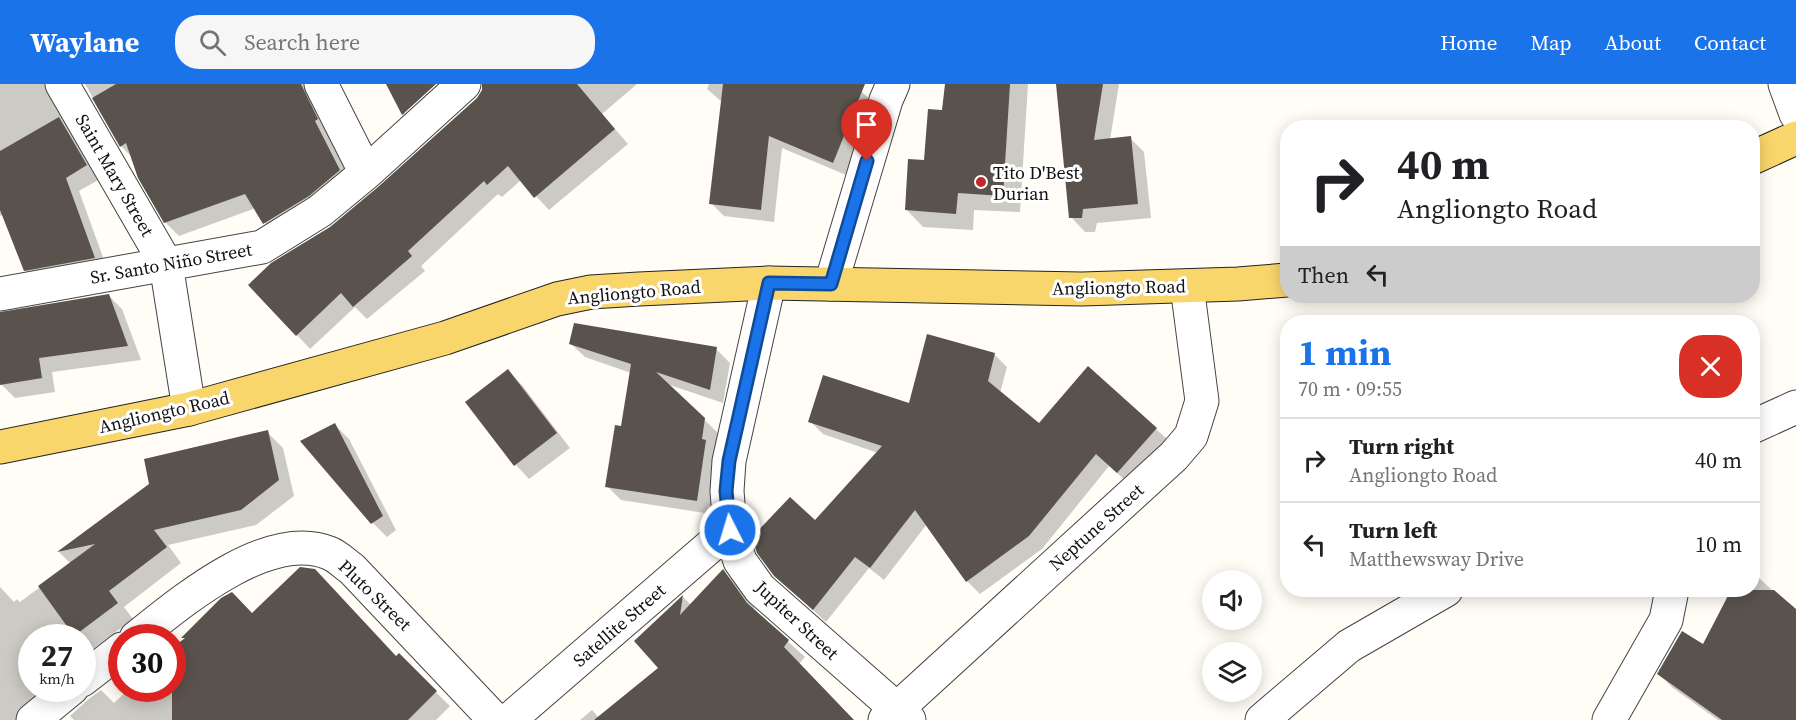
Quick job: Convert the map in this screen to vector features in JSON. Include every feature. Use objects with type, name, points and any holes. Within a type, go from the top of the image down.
[{"type":"main road","points":[[1760,154],[1796,138]]},
{"type":"main road","name":"Angliongto Road","points":[[0,447],[189,409],[444,338],[556,299],[591,292],[769,283],[1082,289],[1280,280]]},
{"type":"street","name":"Saint Mary Street","points":[[62,84],[166,264],[189,409]]},
{"type":"street","points":[[321,84],[366,173]]},
{"type":"street","name":"Sr. Santo Niño Street","points":[[0,294],[262,247],[320,211],[366,173],[464,84]]},
{"type":"street","points":[[831,284],[886,100],[893,84]]},
{"type":"street","points":[[1785,84],[1796,114]]},
{"type":"street","name":"Jupiter Street","points":[[769,283],[729,461],[726,491],[730,530],[740,561],[760,589],[897,716]]},
{"type":"street","name":"Neptune Street","points":[[897,716],[1174,456],[1191,436],[1202,400],[1186,286]]},
{"type":"street","points":[[1760,423],[1796,407]]},
{"type":"street","name":"Satellite Street","points":[[509,720],[730,530]]},
{"type":"street","name":"Pluto Street","points":[[154,624],[191,594],[242,564],[273,552],[308,548],[330,553],[352,569],[495,720]]},
{"type":"street","points":[[1262,720],[1349,646],[1434,597]]},
{"type":"street","points":[[1609,720],[1666,620],[1671,597]]},
{"type":"street","points":[[96,669],[108,660]]},
{"type":"street","points":[[33,720],[55,702]]},
{"type":"building","points":[[116,84],[301,84],[318,119],[315,121],[340,170],[309,196],[263,224],[245,194],[164,223],[138,178],[126,143],[120,147],[92,98]]},
{"type":"building","points":[[386,84],[436,84],[402,115]]},
{"type":"building","points":[[482,84],[577,84],[615,129],[534,198],[508,166],[487,185],[484,181],[408,251],[412,256],[353,307],[341,293],[296,336],[248,285],[271,263],[330,227],[378,187],[477,98],[482,90]]},
{"type":"building","points":[[723,84],[865,84],[833,163],[769,136],[761,210],[709,204]]},
{"type":"building","points":[[945,84],[1010,84],[1003,196],[958,193],[956,214],[905,210],[908,159],[924,160],[928,109],[942,110]]},
{"type":"building","points":[[1056,84],[1103,84],[1094,140],[1131,136],[1138,204],[1083,209],[1082,218],[1069,218]]},
{"type":"building","points":[[59,117],[87,165],[66,178],[95,258],[24,271],[0,210],[0,151]]},
{"type":"building","points":[[109,294],[128,346],[39,358],[42,378],[0,385],[0,312]]},
{"type":"building","points":[[574,323],[717,347],[710,390],[656,372],[705,418],[702,439],[706,440],[697,501],[605,487],[615,425],[621,426],[631,364],[569,344]]},
{"type":"building","points":[[927,334],[995,353],[988,381],[1039,423],[1088,366],[1157,428],[1117,473],[1096,454],[1029,536],[966,582],[915,510],[870,568],[855,557],[813,610],[774,576],[757,553],[752,537],[790,497],[815,520],[882,446],[808,422],[823,375],[909,403]]},
{"type":"building","points":[[508,369],[557,433],[514,466],[465,402]]},
{"type":"building","points":[[335,423],[383,516],[371,524],[300,441]]},
{"type":"building","points":[[268,430],[279,480],[241,510],[154,530],[167,547],[109,591],[118,603],[90,624],[65,624],[38,586],[95,544],[57,552],[149,484],[144,459]]},
{"type":"building","points":[[300,567],[315,569],[396,656],[399,653],[437,691],[408,720],[172,720],[172,702],[186,702],[186,633],[221,598],[232,592],[252,613]]},
{"type":"building","points":[[723,569],[747,603],[789,640],[784,647],[854,720],[594,720],[658,668],[634,641],[683,595],[680,615]]},
{"type":"building","points":[[1760,590],[1774,590],[1796,609],[1796,720],[1722,720],[1657,674],[1682,631],[1703,644],[1727,597],[1760,597]]},
{"type":"place","name":"Tito D'Best Durian","points":[[981,182]]},
{"type":"route","points":[[730,530],[726,491],[729,461],[769,283],[831,284],[867,161]]}]
